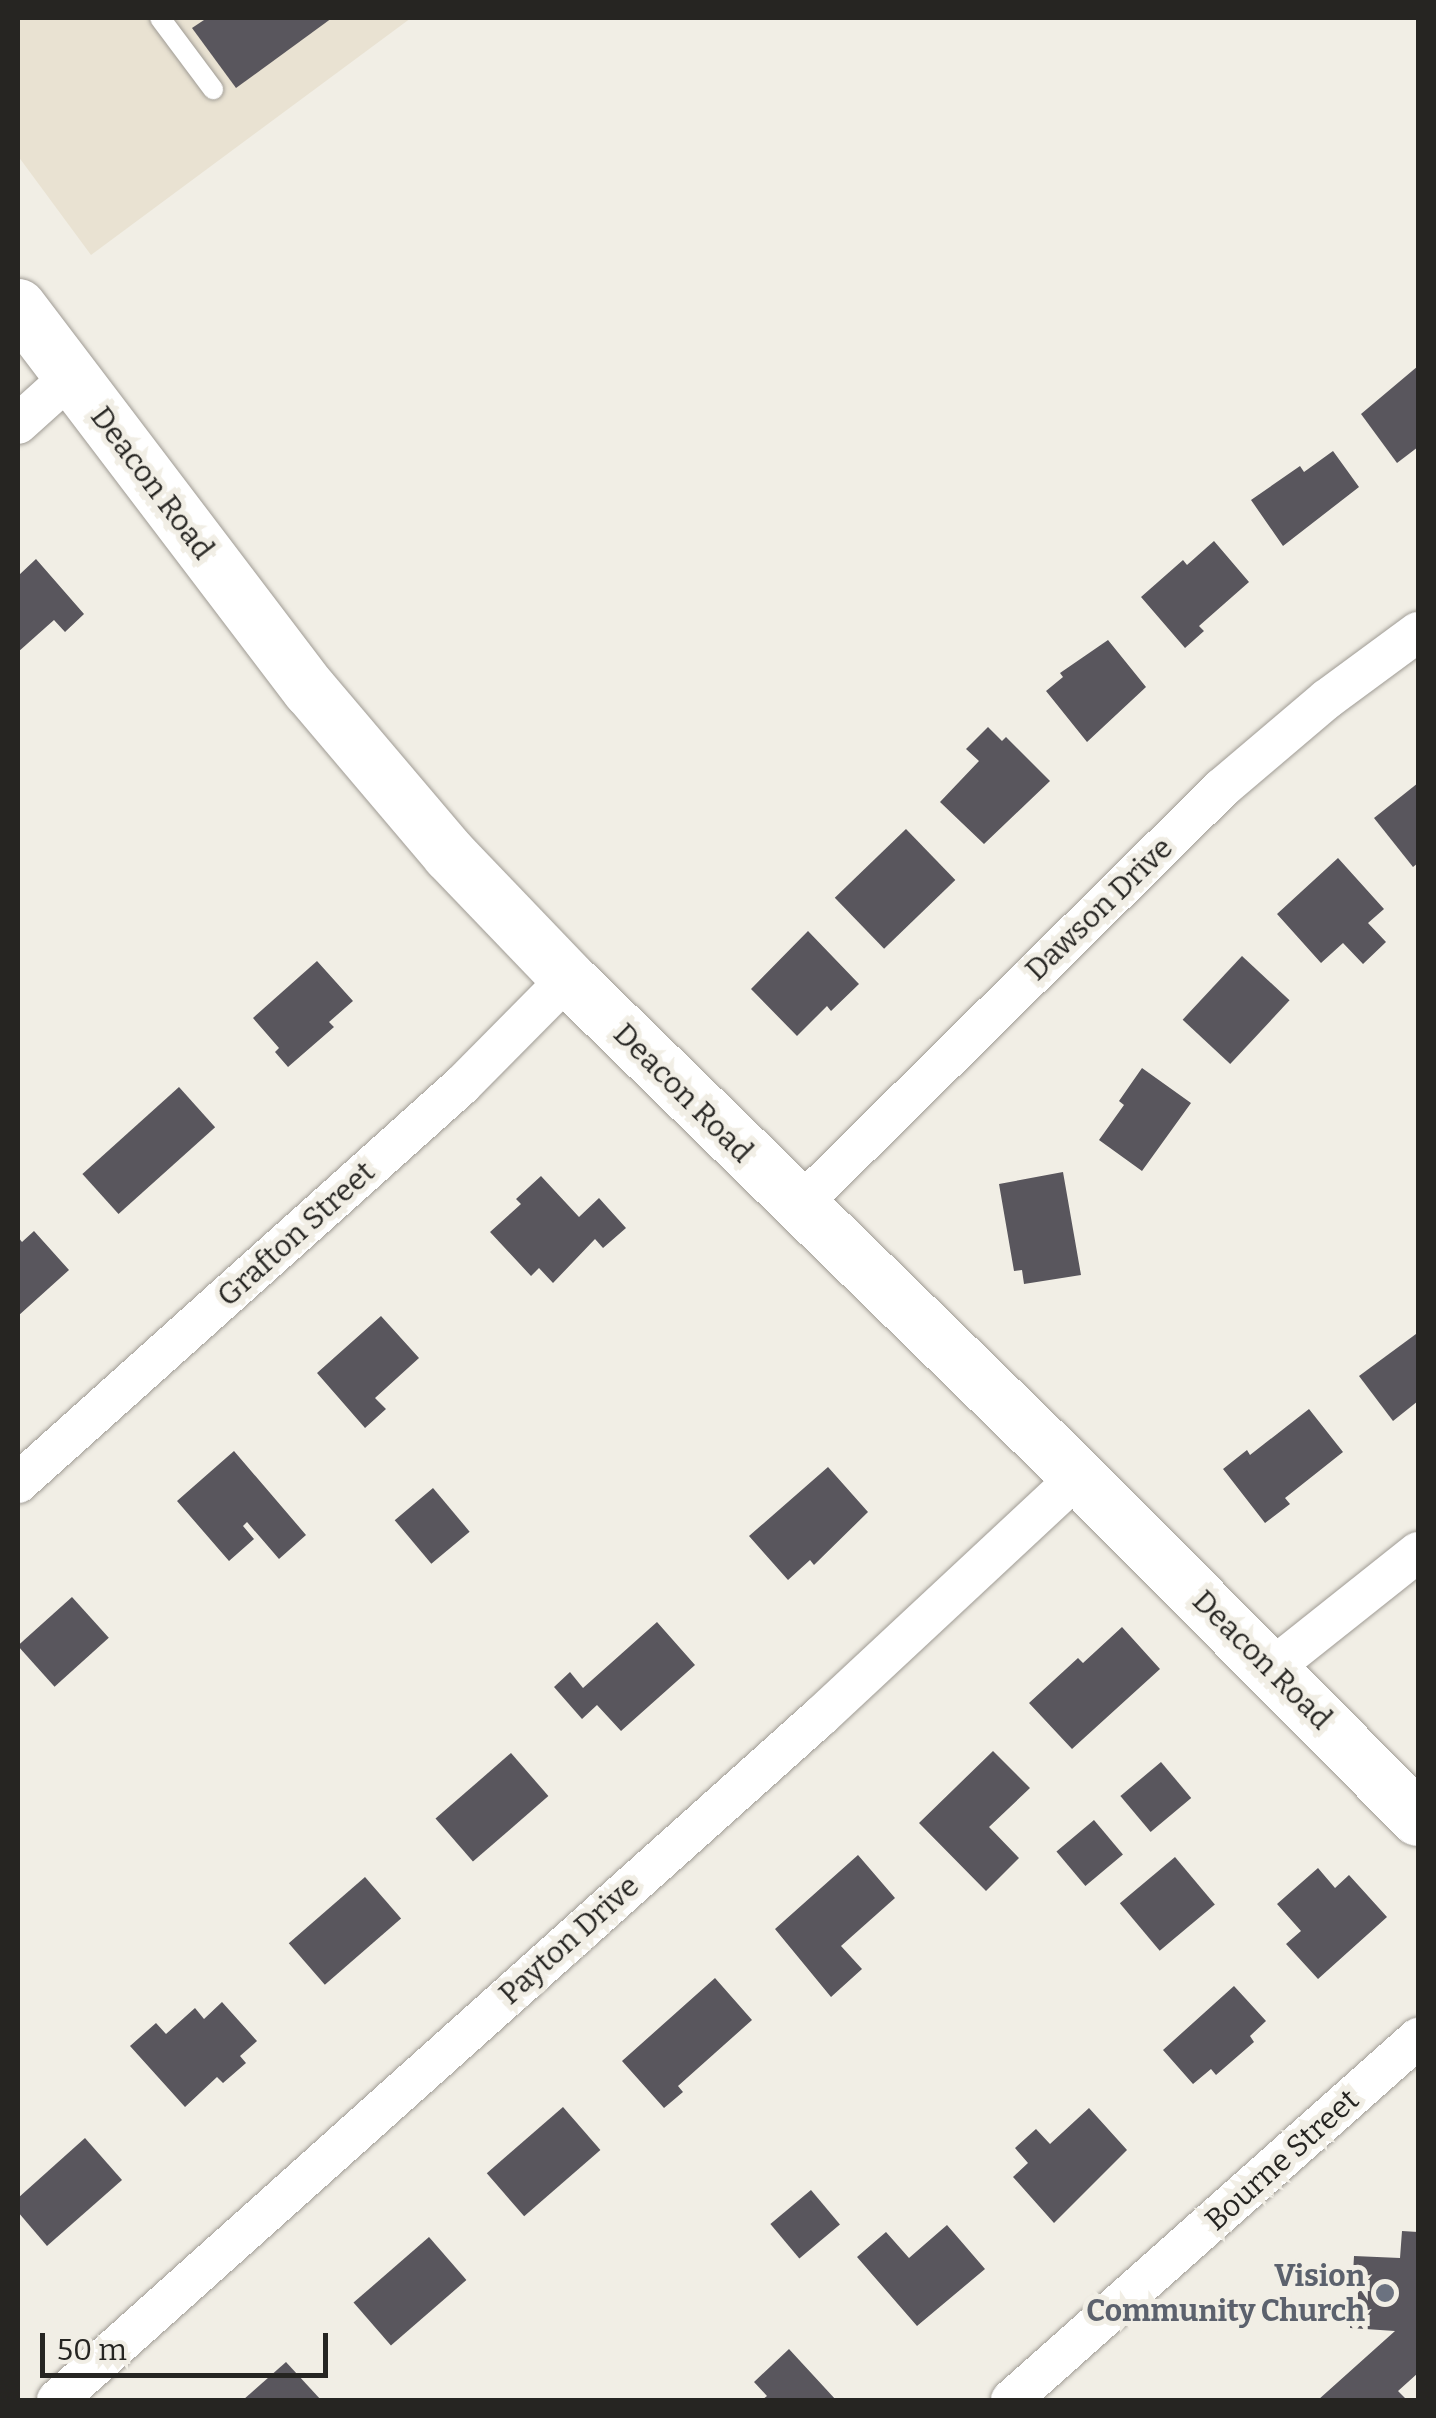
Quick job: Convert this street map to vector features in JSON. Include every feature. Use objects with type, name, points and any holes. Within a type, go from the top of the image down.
[{"type":"main road","name":"Deacon Road","points":[[18,306],[310,690],[449,854],[798,1208],[1078,1476],[1418,1818]]},
{"type":"street","points":[[18,424],[70,377]]},
{"type":"street","name":"Dawson Drive","points":[[798,1208],[1222,788],[1327,699],[1418,632]]},
{"type":"street","name":"Grafton Street","points":[[18,1484],[462,1085],[568,978]]},
{"type":"street","name":"Payton Drive","points":[[57,2400],[822,1716],[1078,1476]]},
{"type":"street","points":[[1271,1668],[1418,1552]]},
{"type":"street","name":"Bourne Street","points":[[1011,2400],[1418,2038]]},
{"type":"lane","points":[[162,18],[213,89]]},
{"type":"shaded area","points":[[18,18],[411,18],[91,255],[18,156]]},
{"type":"building","points":[[207,18],[332,18],[236,88],[192,28]]},
{"type":"building","points":[[1418,366],[1418,447],[1397,463],[1361,414]]},
{"type":"building","points":[[1333,451],[1359,487],[1283,546],[1251,500],[1300,466],[1304,472]]},
{"type":"building","points":[[1214,541],[1249,582],[1199,626],[1204,631],[1185,648],[1141,597],[1183,560],[1187,565]]},
{"type":"building","points":[[36,559],[84,614],[65,632],[54,620],[18,652],[18,576]]},
{"type":"building","points":[[1108,640],[1146,687],[1087,742],[1046,691],[1063,677],[1060,673]]},
{"type":"building","points":[[988,727],[1002,741],[1006,737],[1050,781],[984,844],[940,802],[979,761],[966,749]]},
{"type":"building","points":[[1418,783],[1418,863],[1413,867],[1374,818]]},
{"type":"building","points":[[906,829],[955,880],[884,949],[835,898]]},
{"type":"building","points":[[1338,858],[1384,909],[1368,923],[1386,942],[1363,964],[1343,943],[1321,963],[1277,914]]},
{"type":"building","points":[[808,931],[859,984],[831,1011],[827,1006],[797,1036],[751,989]]},
{"type":"building","points":[[1242,956],[1290,1000],[1230,1064],[1183,1020]]},
{"type":"building","points":[[317,961],[353,1001],[329,1022],[334,1027],[288,1067],[275,1052],[279,1048],[253,1018]]},
{"type":"building","points":[[1142,1068],[1191,1103],[1142,1171],[1099,1140],[1124,1105],[1119,1101]]},
{"type":"building","points":[[179,1087],[215,1127],[119,1214],[82,1174]]},
{"type":"building","points":[[1063,1172],[1081,1275],[1024,1284],[1022,1270],[1014,1271],[999,1184]]},
{"type":"building","points":[[541,1176],[579,1217],[599,1198],[626,1228],[603,1248],[595,1239],[553,1283],[539,1268],[531,1276],[490,1232],[521,1204],[516,1199]]},
{"type":"building","points":[[34,1231],[69,1270],[18,1316],[18,1237],[22,1242]]},
{"type":"building","points":[[381,1316],[419,1358],[375,1398],[386,1409],[365,1428],[317,1373]]},
{"type":"building","points":[[1416,1334],[1418,1401],[1393,1421],[1359,1376]]},
{"type":"building","points":[[1309,1409],[1343,1452],[1285,1498],[1290,1504],[1265,1523],[1223,1469],[1247,1450],[1250,1455]]},
{"type":"building","points":[[234,1451],[306,1535],[279,1559],[247,1522],[243,1526],[254,1539],[229,1561],[177,1501]]},
{"type":"building","points":[[828,1467],[868,1512],[814,1565],[810,1560],[788,1580],[749,1536]]},
{"type":"building","points":[[433,1488],[470,1532],[431,1564],[395,1520]]},
{"type":"building","points":[[72,1597],[109,1638],[55,1687],[18,1646]]},
{"type":"building","points":[[657,1622],[695,1665],[621,1731],[597,1705],[582,1719],[554,1687],[570,1672],[583,1688]]},
{"type":"building","points":[[1122,1627],[1160,1669],[1072,1749],[1029,1703],[1078,1658],[1083,1663]]},
{"type":"building","points":[[993,1751],[1030,1788],[989,1827],[1019,1858],[986,1891],[919,1823]]},
{"type":"building","points":[[511,1753],[548,1796],[473,1862],[436,1819]]},
{"type":"building","points":[[1161,1762],[1191,1798],[1151,1832],[1120,1796]]},
{"type":"building","points":[[1094,1820],[1123,1854],[1085,1886],[1056,1851]]},
{"type":"building","points":[[858,1855],[895,1898],[841,1946],[862,1969],[831,1997],[775,1929]]},
{"type":"building","points":[[1175,1857],[1215,1904],[1160,1951],[1120,1903]]},
{"type":"building","points":[[1318,1868],[1335,1888],[1349,1875],[1387,1917],[1318,1979],[1286,1944],[1301,1931],[1277,1904]]},
{"type":"building","points":[[365,1877],[401,1919],[325,1985],[289,1943]]},
{"type":"building","points":[[715,1978],[752,2020],[678,2086],[683,2092],[664,2108],[622,2061]]},
{"type":"building","points":[[1234,1986],[1266,2021],[1250,2036],[1254,2042],[1216,2075],[1211,2069],[1193,2084],[1163,2050]]},
{"type":"building","points":[[222,2002],[257,2041],[240,2056],[246,2063],[223,2083],[217,2077],[185,2107],[130,2046],[156,2023],[166,2034],[195,2008],[204,2019]]},
{"type":"building","points":[[563,2107],[600,2150],[524,2216],[487,2173]]},
{"type":"building","points":[[1089,2108],[1127,2150],[1054,2223],[1013,2177],[1028,2163],[1015,2148],[1036,2129],[1050,2144]]},
{"type":"building","points":[[85,2138],[122,2180],[47,2246],[18,2212],[18,2198]]},
{"type":"building","points":[[811,2190],[840,2224],[799,2259],[770,2224]]},
{"type":"building","points":[[947,2225],[985,2269],[917,2326],[857,2257],[886,2232],[909,2258]]},
{"type":"building","name":"Vision Community Church","points":[[1402,2231],[1418,2232],[1418,2373],[1398,2391],[1407,2400],[1318,2400],[1395,2331],[1350,2328],[1354,2256],[1400,2258]]},
{"type":"building","points":[[429,2237],[466,2280],[391,2346],[354,2303]]},
{"type":"building","points":[[789,2349],[836,2400],[762,2400],[767,2396],[754,2382]]},
{"type":"building","points":[[286,2362],[321,2400],[243,2400]]},
{"type":"place","name":"Vision Community Church","points":[[1385,2293]]}]
